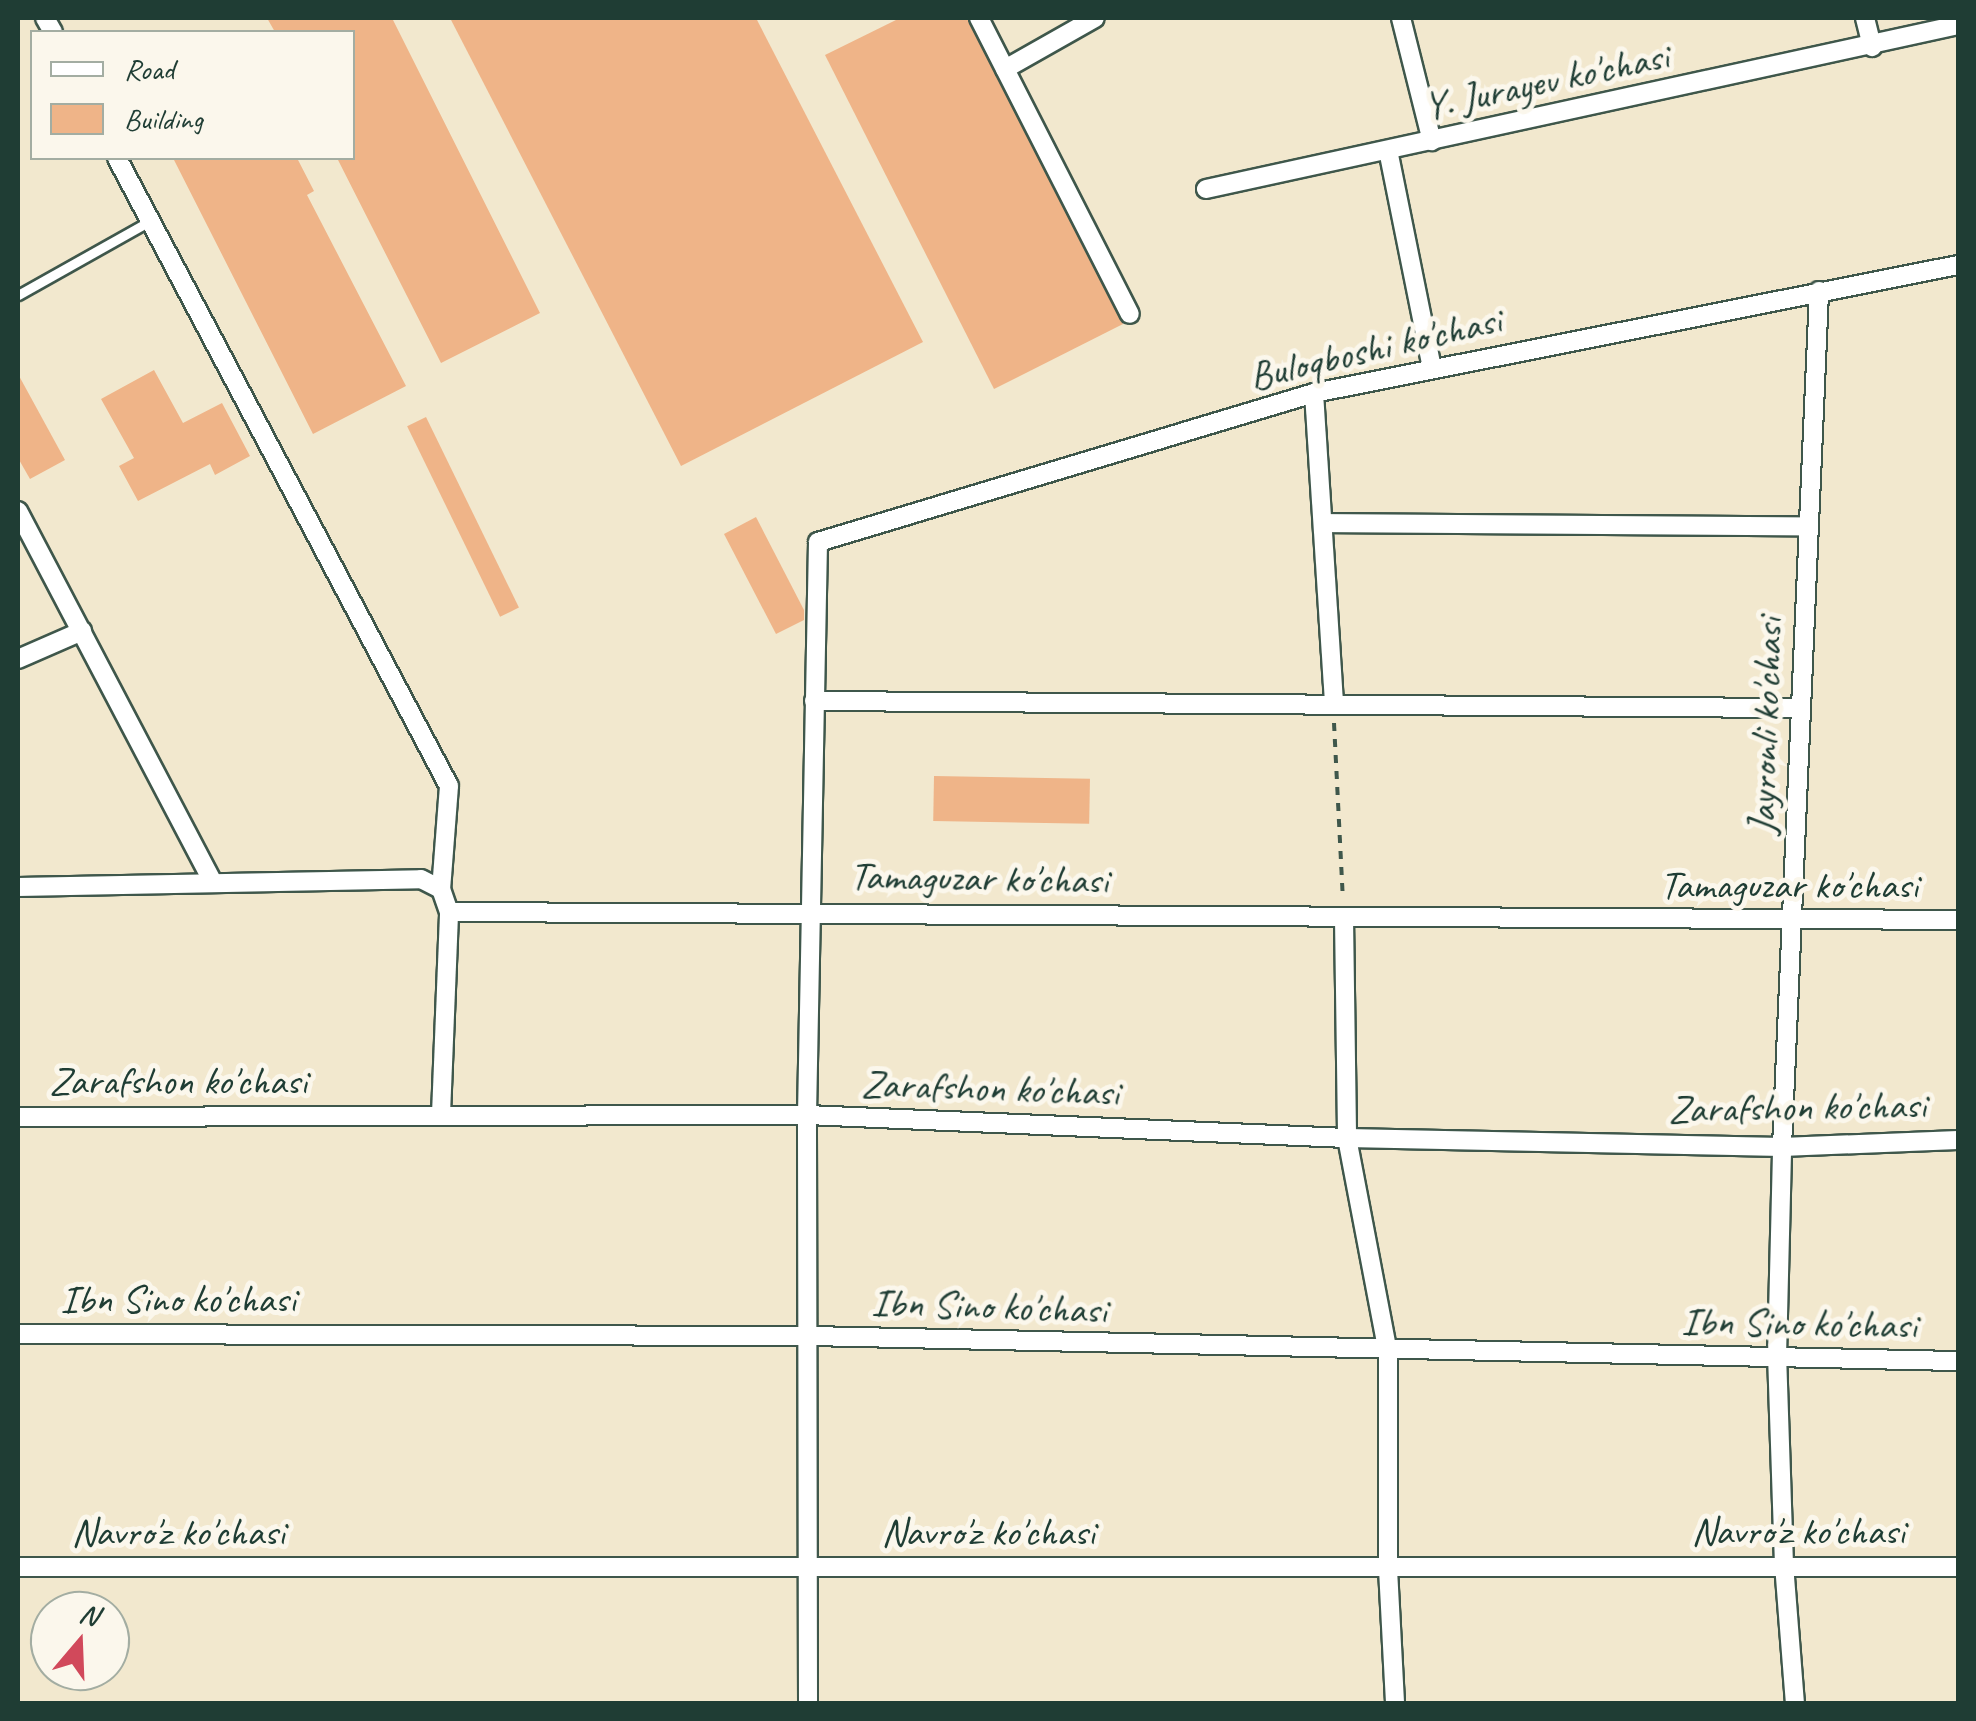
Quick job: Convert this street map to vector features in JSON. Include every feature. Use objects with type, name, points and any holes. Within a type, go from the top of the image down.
[{"type":"street","points":[[979,18],[1130,314]]},
{"type":"street","points":[[1005,69],[1095,18]]},
{"type":"street","points":[[1401,18],[1432,140]]},
{"type":"street","points":[[1865,18],[1872,46]]},
{"type":"street","name":"Y. Jurayev ko'chasi","points":[[1206,189],[1958,25]]},
{"type":"street","points":[[1388,150],[1432,368]]},
{"type":"street","points":[[119,160],[449,786],[441,889],[449,912],[441,1114]]},
{"type":"street","name":"Buloqboshi ko'chasi","points":[[814,700],[818,542],[1314,393],[1958,264]]},
{"type":"street","name":"Jayronli ko'chasi","points":[[1794,1704],[1784,1565],[1777,1357],[1782,1147],[1819,291]]},
{"type":"street","points":[[1314,393],[1334,703]]},
{"type":"street","points":[[18,512],[212,881]]},
{"type":"street","points":[[1322,523],[1809,526]]},
{"type":"street","points":[[18,659],[82,631]]},
{"type":"street","points":[[808,1704],[807,1116],[814,700],[1801,708]]},
{"type":"street","points":[[18,887],[421,879],[441,889]]},
{"type":"street","name":"Tamaguzar ko'chasi","points":[[449,912],[811,910],[1344,918],[1958,920]]},
{"type":"street","points":[[1344,918],[1347,1138],[1388,1352],[1388,1569],[1395,1704]]},
{"type":"street","name":"Zarafshon ko'chasi","points":[[18,1116],[807,1116],[1347,1138],[1782,1147],[1958,1140]]},
{"type":"street","name":"Ibn Sino ko'chasi","points":[[18,1334],[810,1336],[1388,1352],[1958,1361]]},
{"type":"street","name":"Navro'z ko'chasi","points":[[18,1567],[1958,1567]]},
{"type":"lane","points":[[18,295],[150,221]]},
{"type":"path","points":[[1334,703],[1344,918]]},
{"type":"building","points":[[267,18],[392,18],[540,313],[441,363],[338,160],[355,160],[355,30],[274,30]]},
{"type":"building","points":[[450,18],[756,18],[923,342],[681,466]]},
{"type":"building","points":[[900,18],[967,18],[1123,324],[994,389],[825,55]]},
{"type":"building","points":[[174,160],[298,160],[314,191],[307,195],[406,386],[313,434]]},
{"type":"building","points":[[154,370],[183,423],[222,403],[250,456],[215,475],[210,464],[138,501],[119,466],[134,458],[101,399]]},
{"type":"building","points":[[18,374],[65,460],[30,479],[18,458]]},
{"type":"building","points":[[426,417],[519,608],[500,617],[407,426]]},
{"type":"building","points":[[756,517],[804,610],[804,620],[776,634],[724,534]]},
{"type":"building","points":[[934,776],[1090,779],[1089,824],[933,821]]}]
